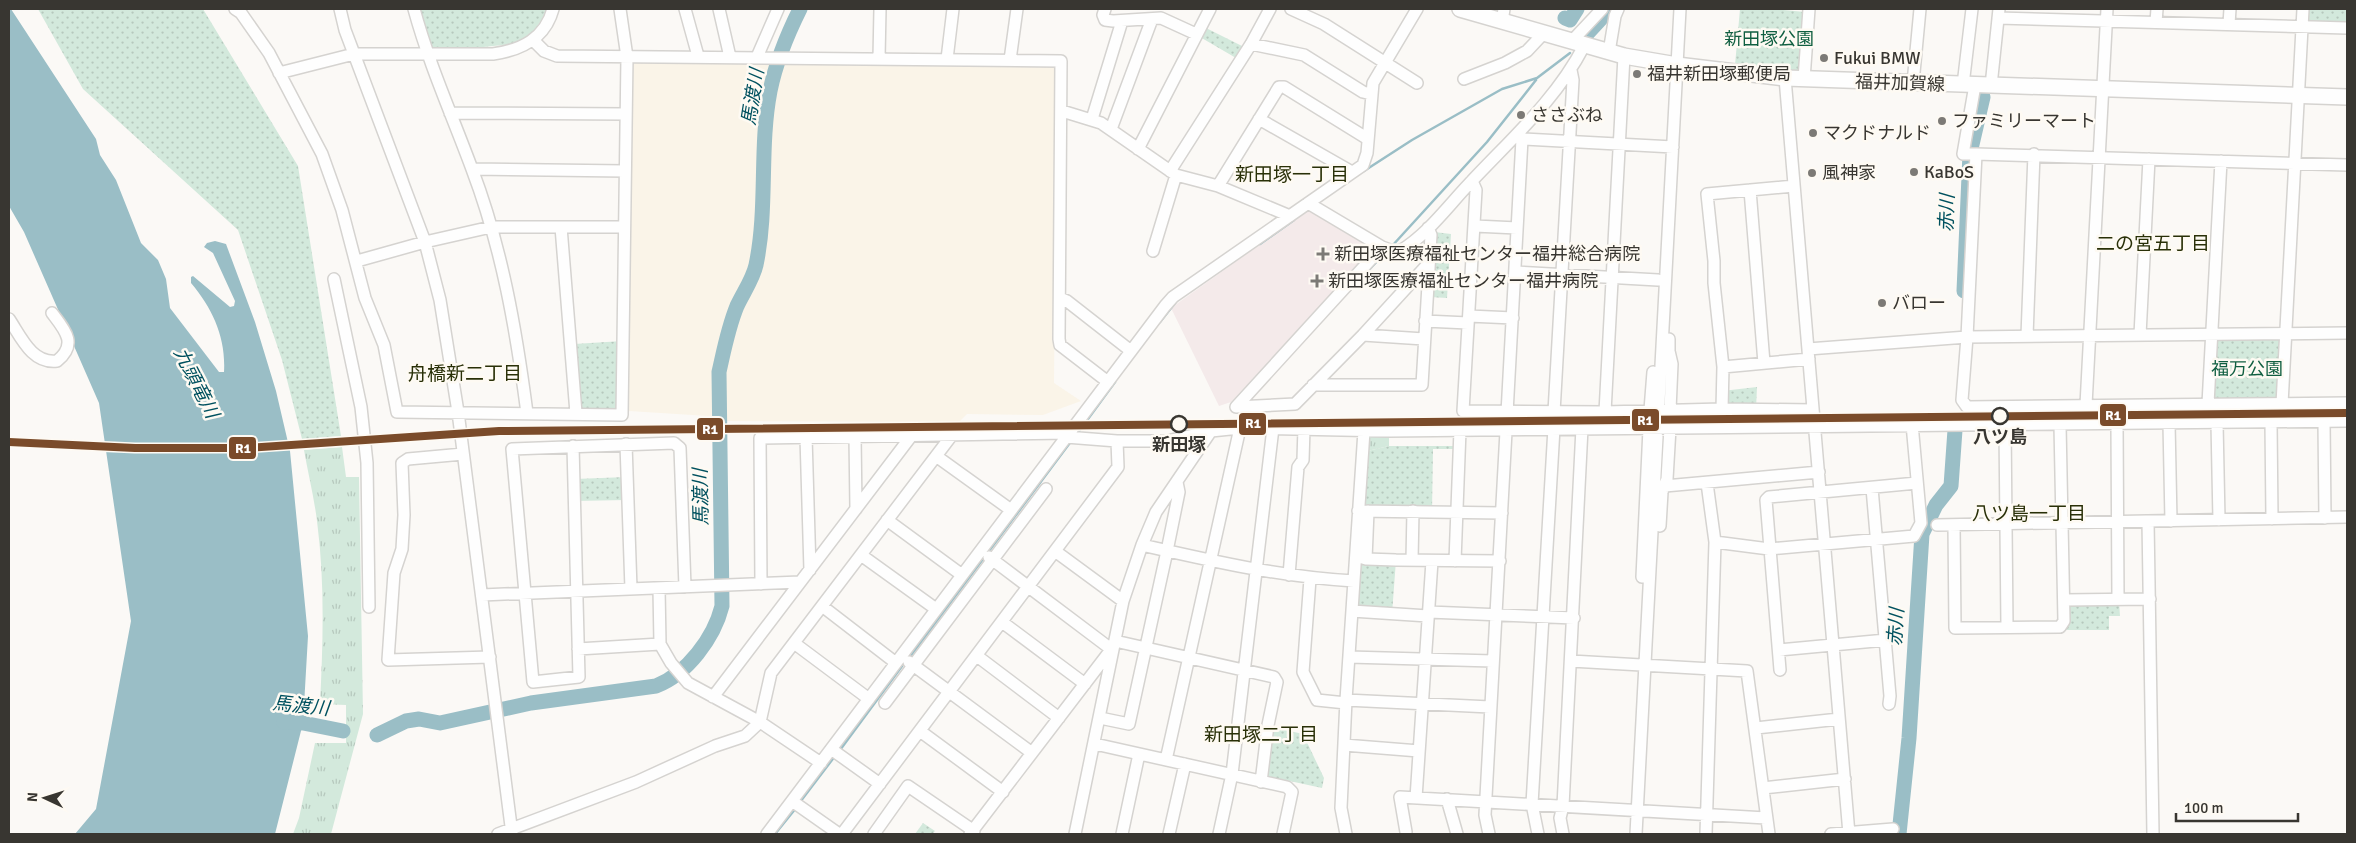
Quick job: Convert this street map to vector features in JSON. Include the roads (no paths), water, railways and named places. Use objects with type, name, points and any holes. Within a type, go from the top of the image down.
[{"type":"main road","name":"福井加賀線","points":[[1460,9],[1500,17],[1543,34],[1624,56],[1677,65],[1785,78],[2347,97]]},
{"type":"street","points":[[235,9],[240,13],[269,53],[322,154],[342,210],[365,298],[384,345],[397,412],[622,415],[627,57],[620,9]]},
{"type":"street","points":[[340,9],[344,30],[424,242],[447,338],[482,595],[511,832]]},
{"type":"street","points":[[414,9],[426,53],[473,170],[504,271],[518,340],[527,413]]},
{"type":"street","points":[[279,73],[354,54],[493,54],[521,48],[533,40],[553,9]]},
{"type":"street","points":[[685,9],[698,56]]},
{"type":"street","points":[[720,9],[730,57]]},
{"type":"street","points":[[880,9],[880,58]]},
{"type":"street","points":[[947,59],[953,9]]},
{"type":"street","points":[[1010,60],[1017,9]]},
{"type":"street","points":[[1105,9],[1103,15],[1105,20],[1122,21],[1160,18],[1196,34]]},
{"type":"street","points":[[1138,149],[1210,9]]},
{"type":"street","points":[[1153,251],[1173,173],[1270,9]]},
{"type":"street","points":[[1291,9],[1324,24],[1417,83]]},
{"type":"street","points":[[885,703],[905,661],[936,609],[962,575],[987,555],[1011,510],[1070,436],[1108,382],[1173,297],[1352,172],[1366,160],[1371,94],[1374,83],[1417,9]]},
{"type":"street","points":[[1308,202],[1382,247],[1400,251],[1428,228],[1472,181],[1520,135],[1571,70],[1578,44],[1602,9]]},
{"type":"street","points":[[1609,52],[1614,16],[1618,9]]},
{"type":"street","points":[[1655,407],[1669,220],[1680,9]]},
{"type":"street","points":[[1802,9],[1809,9],[1804,79]]},
{"type":"street","points":[[1913,83],[1920,9]]},
{"type":"street","points":[[1972,9],[1969,85],[1963,154],[2034,154],[2347,165]]},
{"type":"street","points":[[2086,406],[2107,9]]},
{"type":"street","points":[[2156,9],[2156,22]]},
{"type":"street","points":[[2229,24],[2230,9]]},
{"type":"street","points":[[2282,404],[2303,9]]},
{"type":"street","points":[[757,57],[777,10]]},
{"type":"street","points":[[1991,86],[1999,13],[2049,14],[2106,21],[2347,28]]},
{"type":"street","points":[[1110,129],[1152,19]]},
{"type":"street","points":[[1092,120],[1122,21]]},
{"type":"street","points":[[1464,79],[1506,63],[1527,51],[1543,34]]},
{"type":"street","points":[[533,40],[544,51],[557,56],[1061,61],[1060,345],[1108,382]]},
{"type":"street","points":[[1251,44],[1304,55],[1363,92],[1371,94]]},
{"type":"street","points":[[1605,412],[1624,56]]},
{"type":"street","points":[[1554,412],[1573,80],[1571,70]]},
{"type":"street","points":[[1785,78],[1849,834]]},
{"type":"street","points":[[1218,186],[1279,87],[1284,87],[1368,139]]},
{"type":"street","points":[[1062,111],[1092,120],[1110,129],[1173,173],[1218,186],[1290,216]]},
{"type":"street","points":[[450,113],[626,114]]},
{"type":"street","points":[[1259,119],[1352,172]]},
{"type":"street","points":[[1520,135],[1569,142],[1673,147]]},
{"type":"street","points":[[1489,834],[1485,815],[1508,412],[1520,135]]},
{"type":"street","points":[[1976,154],[1962,400],[1967,407],[2347,403]]},
{"type":"street","points":[[2027,336],[2034,154]]},
{"type":"street","points":[[2140,335],[2149,159]]},
{"type":"street","points":[[2208,404],[2221,162]]},
{"type":"street","points":[[473,170],[625,171]]},
{"type":"street","points":[[1472,181],[1476,190],[1464,411],[1605,412],[1655,407],[1670,410],[1814,410]]},
{"type":"street","points":[[1722,409],[1723,367],[1714,283],[1708,194],[1794,186]]},
{"type":"street","points":[[1750,190],[1764,363]]},
{"type":"street","points":[[1655,407],[1661,231],[1669,220]]},
{"type":"street","points":[[1669,220],[1675,232],[1669,351],[1672,364],[1670,410]]},
{"type":"street","points":[[1474,226],[1517,228]]},
{"type":"street","points":[[356,261],[424,242],[491,227],[624,228]]},
{"type":"street","points":[[561,228],[576,413]]},
{"type":"street","points":[[1313,386],[1422,384],[1431,235],[1428,228]]},
{"type":"street","points":[[1382,247],[1236,407],[1294,404],[1363,335],[1429,264]]},
{"type":"street","points":[[1515,272],[1658,280]]},
{"type":"street","points":[[334,279],[360,407],[366,453],[369,606]]},
{"type":"street","points":[[1060,298],[1067,301],[1131,351]]},
{"type":"street","points":[[9,319],[36,358],[50,362],[57,361],[67,350],[68,340],[65,331],[52,313]]},
{"type":"street","points":[[1425,321],[1512,318]]},
{"type":"street","points":[[1723,367],[1764,363],[1809,354],[1967,337],[2347,333]]},
{"type":"street","points":[[1363,335],[1424,338]]},
{"type":"street","points":[[2324,421],[2325,518]]},
{"type":"street","points":[[761,584],[760,438],[952,435],[1070,436],[1117,441],[1167,441],[1211,431],[1240,428],[1304,428],[1364,431],[1582,428],[1653,433],[1670,428],[1814,425],[2060,425],[2347,421]]},
{"type":"street","points":[[2271,422],[2272,519]]},
{"type":"street","points":[[2169,423],[2171,521]]},
{"type":"street","points":[[2217,423],[2219,520]]},
{"type":"street","points":[[1715,542],[1769,549],[1914,536],[1921,523],[1912,424]]},
{"type":"street","points":[[2117,424],[2118,599]]},
{"type":"street","points":[[2005,425],[2006,627]]},
{"type":"street","points":[[1954,525],[1955,628],[2060,627],[2064,621],[2064,600],[2060,425]]},
{"type":"street","points":[[1166,760],[1240,428]]},
{"type":"street","points":[[1219,834],[1232,774],[1274,428]]},
{"type":"street","points":[[1289,576],[1298,467],[1303,460],[1304,428]]},
{"type":"street","points":[[1538,834],[1532,804],[1554,428]]},
{"type":"street","points":[[1563,834],[1560,818],[1574,618],[1582,428]]},
{"type":"street","points":[[1646,639],[1655,609],[1662,492],[1665,486],[1670,428]]},
{"type":"street","points":[[1455,561],[1460,430]]},
{"type":"street","points":[[1075,834],[1124,601],[1142,545],[1156,512],[1211,431]]},
{"type":"street","points":[[1346,834],[1342,808],[1344,745],[1354,581],[1361,558],[1364,431]]},
{"type":"street","points":[[1636,834],[1646,639],[1653,433]]},
{"type":"street","points":[[713,697],[912,435]]},
{"type":"street","points":[[498,834],[511,832],[636,782],[715,746],[745,736],[760,722],[772,673],[952,435]]},
{"type":"street","points":[[855,436],[856,509]]},
{"type":"street","points":[[806,437],[810,570]]},
{"type":"street","points":[[796,804],[841,834],[1118,467],[1117,441]]},
{"type":"street","points":[[573,446],[579,677],[533,682],[512,450],[573,446],[674,443],[680,448],[685,587]]},
{"type":"street","points":[[626,444],[630,589]]},
{"type":"street","points":[[463,454],[408,458],[402,463],[404,515],[402,549],[394,573],[388,660],[490,657]]},
{"type":"street","points":[[936,456],[1011,510]]},
{"type":"street","points":[[1665,486],[1819,472]]},
{"type":"street","points":[[1100,718],[1128,724],[1179,492],[1177,482]]},
{"type":"street","points":[[1706,834],[1715,542],[1707,483]]},
{"type":"street","points":[[1780,670],[1766,500],[1770,497],[1917,483]]},
{"type":"street","points":[[1872,488],[1886,640],[1889,704]]},
{"type":"street","points":[[767,834],[796,804],[821,763],[835,751],[869,699],[905,661],[987,555],[1046,489]]},
{"type":"street","points":[[1363,511],[1502,513]]},
{"type":"street","points":[[1412,560],[1413,511]]},
{"type":"street","points":[[1937,526],[2347,517]]},
{"type":"street","points":[[887,520],[962,575]]},
{"type":"street","points":[[2148,521],[2153,834]]},
{"type":"street","points":[[1142,545],[1257,571],[1310,579],[1354,581]]},
{"type":"street","points":[[1056,551],[1124,601]]},
{"type":"street","points":[[861,554],[936,609]]},
{"type":"street","points":[[987,555],[1114,645],[1146,648],[1274,677],[1277,682],[1268,725],[1262,782]]},
{"type":"street","points":[[1361,558],[1500,561]]},
{"type":"street","points":[[1416,798],[1432,561]]},
{"type":"street","points":[[1310,579],[1303,672],[1317,700],[1490,707]]},
{"type":"street","points":[[482,595],[800,582]]},
{"type":"street","points":[[659,588],[660,644],[671,663],[688,682],[760,722],[821,763]]},
{"type":"street","points":[[2064,600],[2150,599]]},
{"type":"street","points":[[822,606],[950,691],[1032,753]]},
{"type":"street","points":[[1352,612],[1574,618]]},
{"type":"street","points":[[1002,622],[1085,684]]},
{"type":"street","points":[[1779,650],[1886,640]]},
{"type":"street","points":[[794,643],[869,699]]},
{"type":"street","points":[[578,648],[660,644]]},
{"type":"street","points":[[879,832],[908,786],[972,832],[1114,645]]},
{"type":"street","points":[[977,656],[1059,718]]},
{"type":"street","points":[[1349,657],[1493,661]]},
{"type":"street","points":[[1571,661],[1748,671],[1769,834]]},
{"type":"street","points":[[1756,728],[1839,719]]},
{"type":"street","points":[[920,731],[1003,792]]},
{"type":"street","points":[[1095,744],[1287,786],[1292,792],[1283,834]]},
{"type":"street","points":[[1344,745],[1419,751]]},
{"type":"street","points":[[835,751],[880,784]]},
{"type":"street","points":[[1122,834],[1139,754]]},
{"type":"street","points":[[1169,834],[1185,764]]},
{"type":"street","points":[[1763,788],[1845,779]]},
{"type":"street","points":[[1406,832],[1400,796],[1637,812],[1766,818]]},
{"type":"street","points":[[1447,799],[1457,834]]},
{"type":"street","points":[[1831,834],[1893,829]]},
{"type":"water","name":"九頭竜川","points":[[9,9],[11,9],[96,139],[100,155],[116,180],[141,243],[158,260],[166,279],[170,308],[219,372],[224,372],[224,359],[217,324],[206,303],[191,283],[191,277],[193,276],[230,307],[234,306],[235,301],[213,253],[204,247],[207,243],[215,241],[226,244],[255,322],[276,391],[290,451],[308,636],[303,723],[275,834],[75,834],[96,809],[131,621],[99,403],[24,232],[9,206]]},
{"type":"waterway","name":"馬渡川","points":[[377,735],[406,721],[419,719],[440,723],[531,703],[656,686],[678,673],[688,664],[698,654],[713,630],[722,606],[719,372],[734,314],[756,265],[762,222],[765,134],[770,91],[782,49],[800,9]]},
{"type":"waterway","name":"馬渡川","points":[[1565,18],[1570,20],[1577,9]]},
{"type":"waterway","points":[[1586,35],[1610,9]]},
{"type":"waterway","points":[[1364,171],[1412,140],[1502,89],[1537,78],[1570,53]]},
{"type":"waterway","points":[[1392,246],[1487,142],[1536,80]]},
{"type":"waterway","name":"赤川","points":[[1964,291],[1970,153],[1983,97]]},
{"type":"waterway","points":[[1260,244],[1294,220]]},
{"type":"waterway","points":[[1348,292],[1383,255]]},
{"type":"waterway","points":[[1160,322],[1175,303]]},
{"type":"waterway","points":[[1077,434],[1115,382]]},
{"type":"waterway","name":"赤川","points":[[1899,834],[1909,738],[1922,534],[1936,505],[1951,486],[1955,430]]},
{"type":"waterway","points":[[909,658],[1072,440]]},
{"type":"waterway","points":[[840,750],[905,662]]},
{"type":"waterway","name":"馬渡川","points":[[284,722],[303,723],[343,731]]},
{"type":"waterway","points":[[800,802],[835,756]]},
{"type":"waterway","points":[[775,834],[796,808]]},
{"type":"place","name":"Fukui BMW","points":[[1824,58]]},
{"type":"place","name":"福井新田塚郵便局","points":[[1637,74]]},
{"type":"place","name":"ささぶね","points":[[1521,115]]},
{"type":"place","name":"ファミリーマート","points":[[1942,121]]},
{"type":"place","name":"マクドナルド","points":[[1813,133]]},
{"type":"place","name":"KaBoS","points":[[1914,172]]},
{"type":"place","name":"風神家","points":[[1812,173]]},
{"type":"place","name":"新田塚医療福祉センター福井総合病院","points":[[1323,254]]},
{"type":"place","name":"新田塚医療福祉センター福井病院","points":[[1317,281]]},
{"type":"place","name":"バロー","points":[[1882,303]]},
{"type":"place","name":"八ツ島","points":[[2000,416]]},
{"type":"place","name":"新田塚","points":[[1179,424]]},
{"type":"district","name":"新田塚一丁目","points":[[1292,175]]},
{"type":"district","name":"二の宮五丁目","points":[[2153,244]]},
{"type":"district","name":"舟橋新二丁目","points":[[465,374]]},
{"type":"district","name":"八ツ島一丁目","points":[[2029,514]]},
{"type":"district","name":"新田塚二丁目","points":[[1261,735]]},
{"type":"park label","name":"新田塚公園","points":[[1769,39]]},
{"type":"park label","name":"福万公園","points":[[2247,369]]}]
